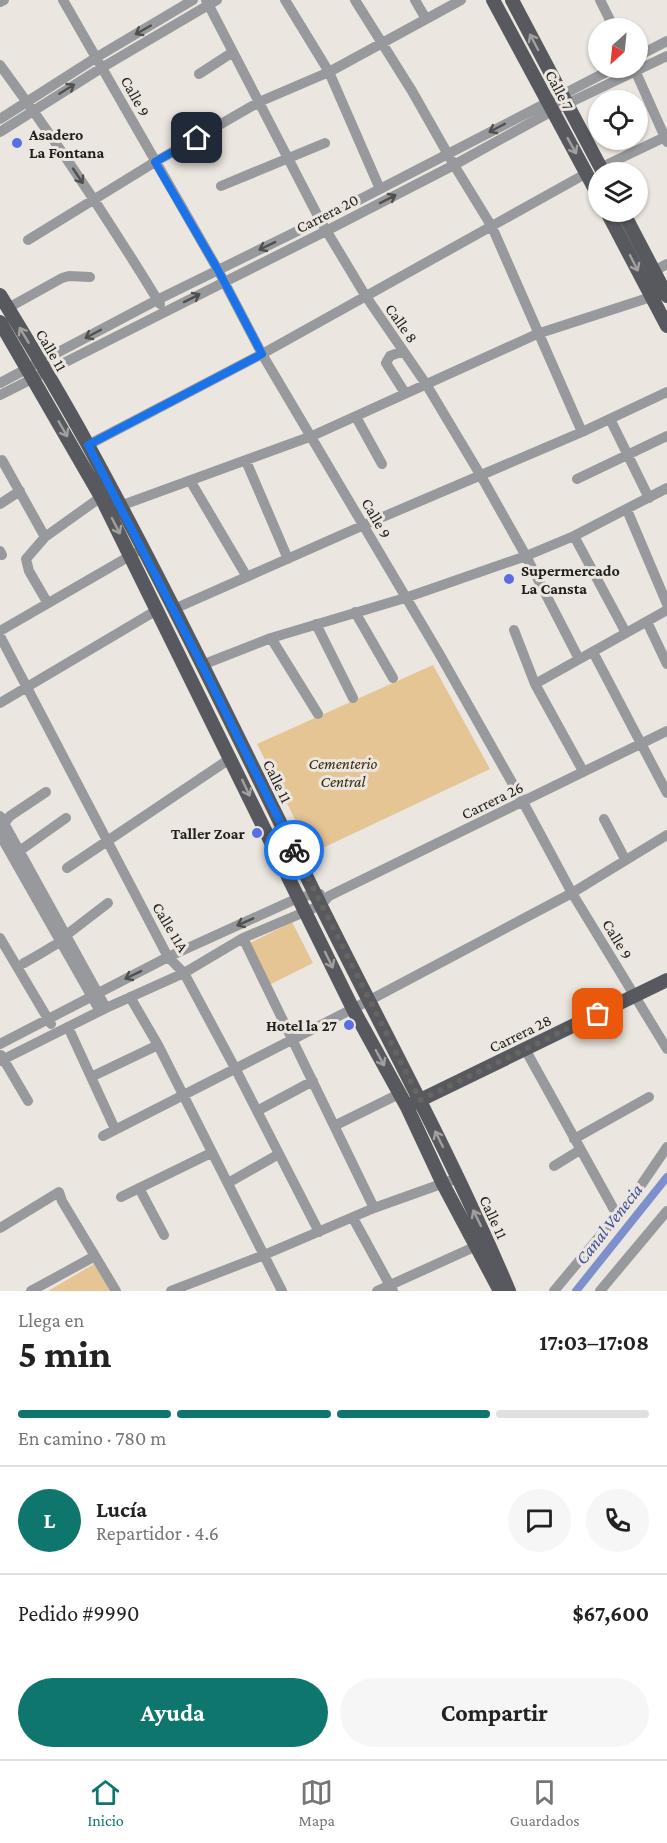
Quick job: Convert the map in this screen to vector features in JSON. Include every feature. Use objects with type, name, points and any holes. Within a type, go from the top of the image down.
[{"type":"main road","name":"Calle 7","points":[[493,0],[592,162]]},
{"type":"main road","name":"Calle 7","points":[[512,0],[557,102]]},
{"type":"main road","points":[[612,222],[667,326]]},
{"type":"main road","points":[[628,222],[667,296]]},
{"type":"main road","name":"Calle 11","points":[[0,295],[101,497],[174,609],[322,898],[458,1178],[500,1291]]},
{"type":"main road","name":"Calle 11","points":[[0,322],[37,370],[88,445],[120,506],[157,610],[353,1009],[407,1107],[444,1184],[509,1291]]},
{"type":"main road","name":"Carrera 28","points":[[407,1107],[667,980]]},
{"type":"street","points":[[0,2],[4,0]]},
{"type":"street","name":"Calle 9","points":[[63,0],[218,270],[262,354],[364,525],[572,892],[667,1049]]},
{"type":"street","points":[[0,132],[30,106],[97,57],[193,0]]},
{"type":"street","points":[[285,0],[329,72],[380,189]]},
{"type":"street","points":[[355,0],[492,227],[537,334],[582,432]]},
{"type":"street","points":[[415,0],[426,19]]},
{"type":"street","points":[[28,240],[155,162],[259,102],[329,72],[461,0]]},
{"type":"street","points":[[600,0],[609,18]]},
{"type":"street","points":[[0,119],[103,68],[211,2]]},
{"type":"street","name":"Calle 8","points":[[211,2],[233,52],[320,220],[365,295],[426,384],[481,476],[526,556],[579,659]]},
{"type":"street","points":[[648,51],[667,41]]},
{"type":"street","points":[[199,74],[233,52]]},
{"type":"street","name":"Carrera 20","points":[[648,64],[667,56]]},
{"type":"street","points":[[0,65],[94,200],[165,312]]},
{"type":"street","name":"Carrera 20","points":[[0,383],[37,370],[165,312],[327,231],[454,165],[597,78]]},
{"type":"street","name":"Carrera 20","points":[[0,395],[37,370],[158,300],[557,102],[615,78]]},
{"type":"street","points":[[616,162],[666,139],[638,78]]},
{"type":"street","points":[[221,186],[325,143]]},
{"type":"street","points":[[88,445],[262,354],[365,295],[588,176]]},
{"type":"street","points":[[654,272],[667,264]]},
{"type":"street","points":[[8,308],[62,278],[90,277]]},
{"type":"street","points":[[120,506],[312,436],[537,334],[651,297]]},
{"type":"street","points":[[403,351],[390,356],[386,363],[405,393]]},
{"type":"street","points":[[174,609],[582,432],[667,392]]},
{"type":"street","points":[[356,417],[382,464]]},
{"type":"street","points":[[610,419],[649,498]]},
{"type":"street","points":[[577,479],[667,436]]},
{"type":"street","points":[[0,461],[2,460],[45,537]]},
{"type":"street","points":[[246,461],[288,559]]},
{"type":"street","points":[[191,482],[247,577]]},
{"type":"street","points":[[202,665],[271,638],[405,598],[526,556],[574,536],[667,488]]},
{"type":"street","points":[[0,504],[20,491]]},
{"type":"street","points":[[48,602],[26,564],[26,559],[45,537],[101,497]]},
{"type":"street","points":[[627,510],[667,604]]},
{"type":"street","points":[[574,536],[626,633]]},
{"type":"street","points":[[0,631],[137,552]]},
{"type":"street","points":[[0,703],[157,610]]},
{"type":"street","points":[[535,684],[667,610]]},
{"type":"street","points":[[355,612],[393,678]]},
{"type":"street","points":[[646,622],[667,664]]},
{"type":"street","points":[[316,624],[353,698]]},
{"type":"street","points":[[514,630],[535,684],[584,771]]},
{"type":"street","name":"Calle 11A","points":[[0,636],[168,957],[184,973],[236,1068],[319,1232]]},
{"type":"street","points":[[271,638],[318,714]]},
{"type":"street","points":[[593,652],[667,794]]},
{"type":"street","name":"Carrera 26","points":[[1,1058],[184,973],[243,938],[305,911],[322,898],[667,731]]},
{"type":"street","points":[[67,868],[231,758]]},
{"type":"street","points":[[3,824],[46,792]]},
{"type":"street","points":[[18,852],[66,818]]},
{"type":"street","points":[[604,819],[625,859]]},
{"type":"street","points":[[3,824],[63,939]]},
{"type":"street","points":[[3,824],[103,1010]]},
{"type":"street","points":[[103,1136],[370,1000],[572,892],[667,835]]},
{"type":"street","name":"Carrera 26","points":[[0,1044],[168,957],[298,898],[322,898]]},
{"type":"street","points":[[24,963],[63,939],[108,903]]},
{"type":"street","points":[[243,938],[375,1208]]},
{"type":"street","points":[[0,939],[55,1032]]},
{"type":"street","points":[[130,998],[158,1045],[282,1291]]},
{"type":"street","points":[[69,1027],[115,1129]]},
{"type":"street","points":[[92,1077],[158,1045]]},
{"type":"street","points":[[525,1050],[616,1215]]},
{"type":"street","points":[[1,1058],[28,1101]]},
{"type":"street","points":[[257,1111],[313,1081]]},
{"type":"street","points":[[336,1125],[399,1094]]},
{"type":"street","points":[[574,1139],[649,1097]]},
{"type":"street","points":[[554,1291],[635,1194],[667,1147]]},
{"type":"street","points":[[555,1166],[580,1150]]},
{"type":"street","points":[[121,1197],[211,1153]]},
{"type":"street","points":[[228,1184],[279,1154]]},
{"type":"street","points":[[171,1291],[375,1208],[458,1178]]},
{"type":"street","points":[[139,1188],[164,1235]]},
{"type":"street","points":[[0,1227],[59,1192],[62,1201],[116,1291]]},
{"type":"street","points":[[600,1291],[667,1211]]},
{"type":"street","points":[[353,1218],[392,1288]]},
{"type":"street","points":[[376,1291],[392,1288],[482,1244]]},
{"type":"street","points":[[31,1291],[95,1256]]},
{"type":"green space","name":"Cementerio Central","points":[[433,665],[490,769],[312,853],[257,744]]},
{"type":"green space","points":[[292,922],[313,963],[269,985],[248,944]]},
{"type":"green space","points":[[94,1264],[111,1291],[48,1291]]},
{"type":"waterway","name":"Canal Venecia","points":[[576,1291],[667,1177]]},
{"type":"way so far","points":[[294,850],[420,1100],[598,1014]]},
{"type":"place","name":"Asadero La Fontana","points":[[17,143]]},
{"type":"place","name":"Supermercado La Cansta","points":[[509,579]]},
{"type":"place","name":"Taller Zoar","points":[[257,833]]},
{"type":"place","name":"Hotel la 27","points":[[349,1025]]},
{"type":"route","points":[[197,138],[155,162],[218,270],[262,354],[88,445],[202,665],[294,850]]}]
